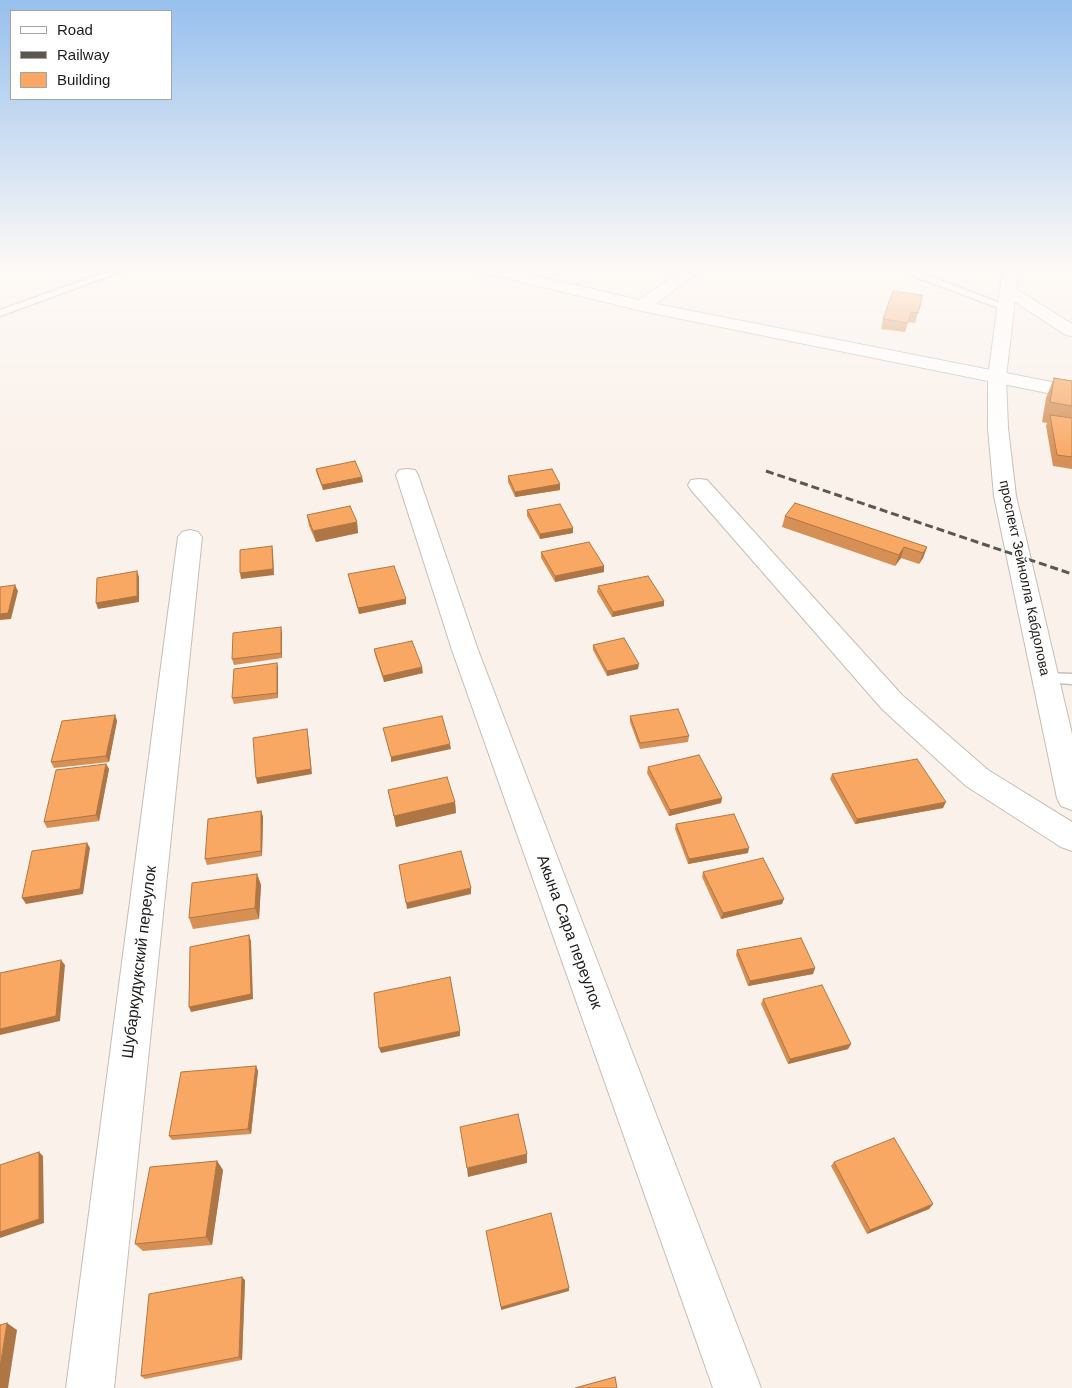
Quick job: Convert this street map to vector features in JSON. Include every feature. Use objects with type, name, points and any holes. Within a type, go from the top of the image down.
[{"type":"street","points":[[766,331],[1072,392]]},
{"type":"street","name":"проспект Зейнолла Кабдолова","points":[[1002,331],[997,377],[998,428],[1005,496],[1072,798]]},
{"type":"street","name":"Акына Сара переулок","points":[[407,475],[465,650],[737,1388]]},
{"type":"street","points":[[699,484],[892,702],[977,778],[1072,838]]},
{"type":"street","name":"Шубаркудукский переулок","points":[[90,1388],[190,537]]},
{"type":"lane","points":[[1045,678],[1072,679]]},
{"type":"building","points":[[1054,378],[1072,381],[1072,406],[1050,402]]},
{"type":"building","points":[[1050,415],[1072,418],[1072,457],[1057,455]]},
{"type":"building","points":[[355,461],[362,477],[322,485],[316,469]]},
{"type":"building","points":[[552,469],[560,484],[515,492],[508,476]]},
{"type":"building","points":[[795,503],[927,547],[923,553],[904,547],[899,555],[785,516]]},
{"type":"building","points":[[560,504],[573,528],[540,534],[527,510]]},
{"type":"building","points":[[350,506],[357,522],[313,531],[307,515]]},
{"type":"building","points":[[589,542],[604,566],[555,576],[541,552]]},
{"type":"building","points":[[272,546],[273,569],[240,573],[240,550]]},
{"type":"building","points":[[394,566],[406,599],[358,608],[348,574]]},
{"type":"building","points":[[137,571],[137,596],[96,603],[97,578]]},
{"type":"building","points":[[648,576],[664,601],[613,612],[598,586]]},
{"type":"building","points":[[15,585],[8,613],[0,614],[0,587]]},
{"type":"building","points":[[281,627],[281,653],[232,659],[233,633]]},
{"type":"building","points":[[624,638],[639,664],[607,671],[593,645]]},
{"type":"building","points":[[412,641],[422,667],[383,676],[374,649]]},
{"type":"building","points":[[277,663],[277,693],[232,698],[234,669]]},
{"type":"building","points":[[678,709],[689,736],[640,743],[630,716]]},
{"type":"building","points":[[115,715],[106,756],[51,762],[62,721]]},
{"type":"building","points":[[442,716],[450,744],[391,757],[383,728]]},
{"type":"building","points":[[307,729],[311,769],[256,778],[253,738]]},
{"type":"building","points":[[699,755],[722,798],[670,810],[648,767]]},
{"type":"building","points":[[917,759],[946,802],[857,819],[832,774]]},
{"type":"building","points":[[106,764],[96,815],[44,822],[56,770]]},
{"type":"building","points":[[447,777],[455,802],[394,816],[388,790]]},
{"type":"building","points":[[261,811],[261,851],[205,859],[208,819]]},
{"type":"building","points":[[734,814],[749,848],[689,859],[676,824]]},
{"type":"building","points":[[87,843],[80,889],[22,898],[32,851]]},
{"type":"building","points":[[461,851],[471,888],[406,903],[399,865]]},
{"type":"building","points":[[763,858],[784,899],[723,913],[703,872]]},
{"type":"building","points":[[257,874],[255,908],[189,918],[192,883]]},
{"type":"building","points":[[249,935],[251,994],[189,1007],[190,947]]},
{"type":"building","points":[[801,938],[815,968],[750,981],[737,950]]},
{"type":"building","points":[[61,960],[56,1016],[0,1029],[0,973]]},
{"type":"building","points":[[450,977],[460,1031],[379,1048],[374,993]]},
{"type":"building","points":[[822,985],[851,1044],[790,1059],[763,999]]},
{"type":"building","points":[[256,1066],[248,1129],[169,1136],[181,1072]]},
{"type":"building","points":[[518,1114],[527,1154],[467,1168],[460,1127]]},
{"type":"building","points":[[894,1138],[933,1204],[870,1230],[834,1162]]},
{"type":"building","points":[[39,1152],[39,1219],[0,1232],[0,1165]]},
{"type":"building","points":[[217,1161],[206,1237],[135,1244],[150,1167]]},
{"type":"building","points":[[551,1213],[569,1288],[501,1307],[486,1231]]},
{"type":"building","points":[[242,1277],[239,1357],[141,1376],[149,1294]]},
{"type":"building","points":[[7,1323],[0,1367],[0,1325]]},
{"type":"building","points":[[615,1377],[617,1388],[575,1388]]},
{"type":"railway","points":[[766,471],[1072,574]]}]
